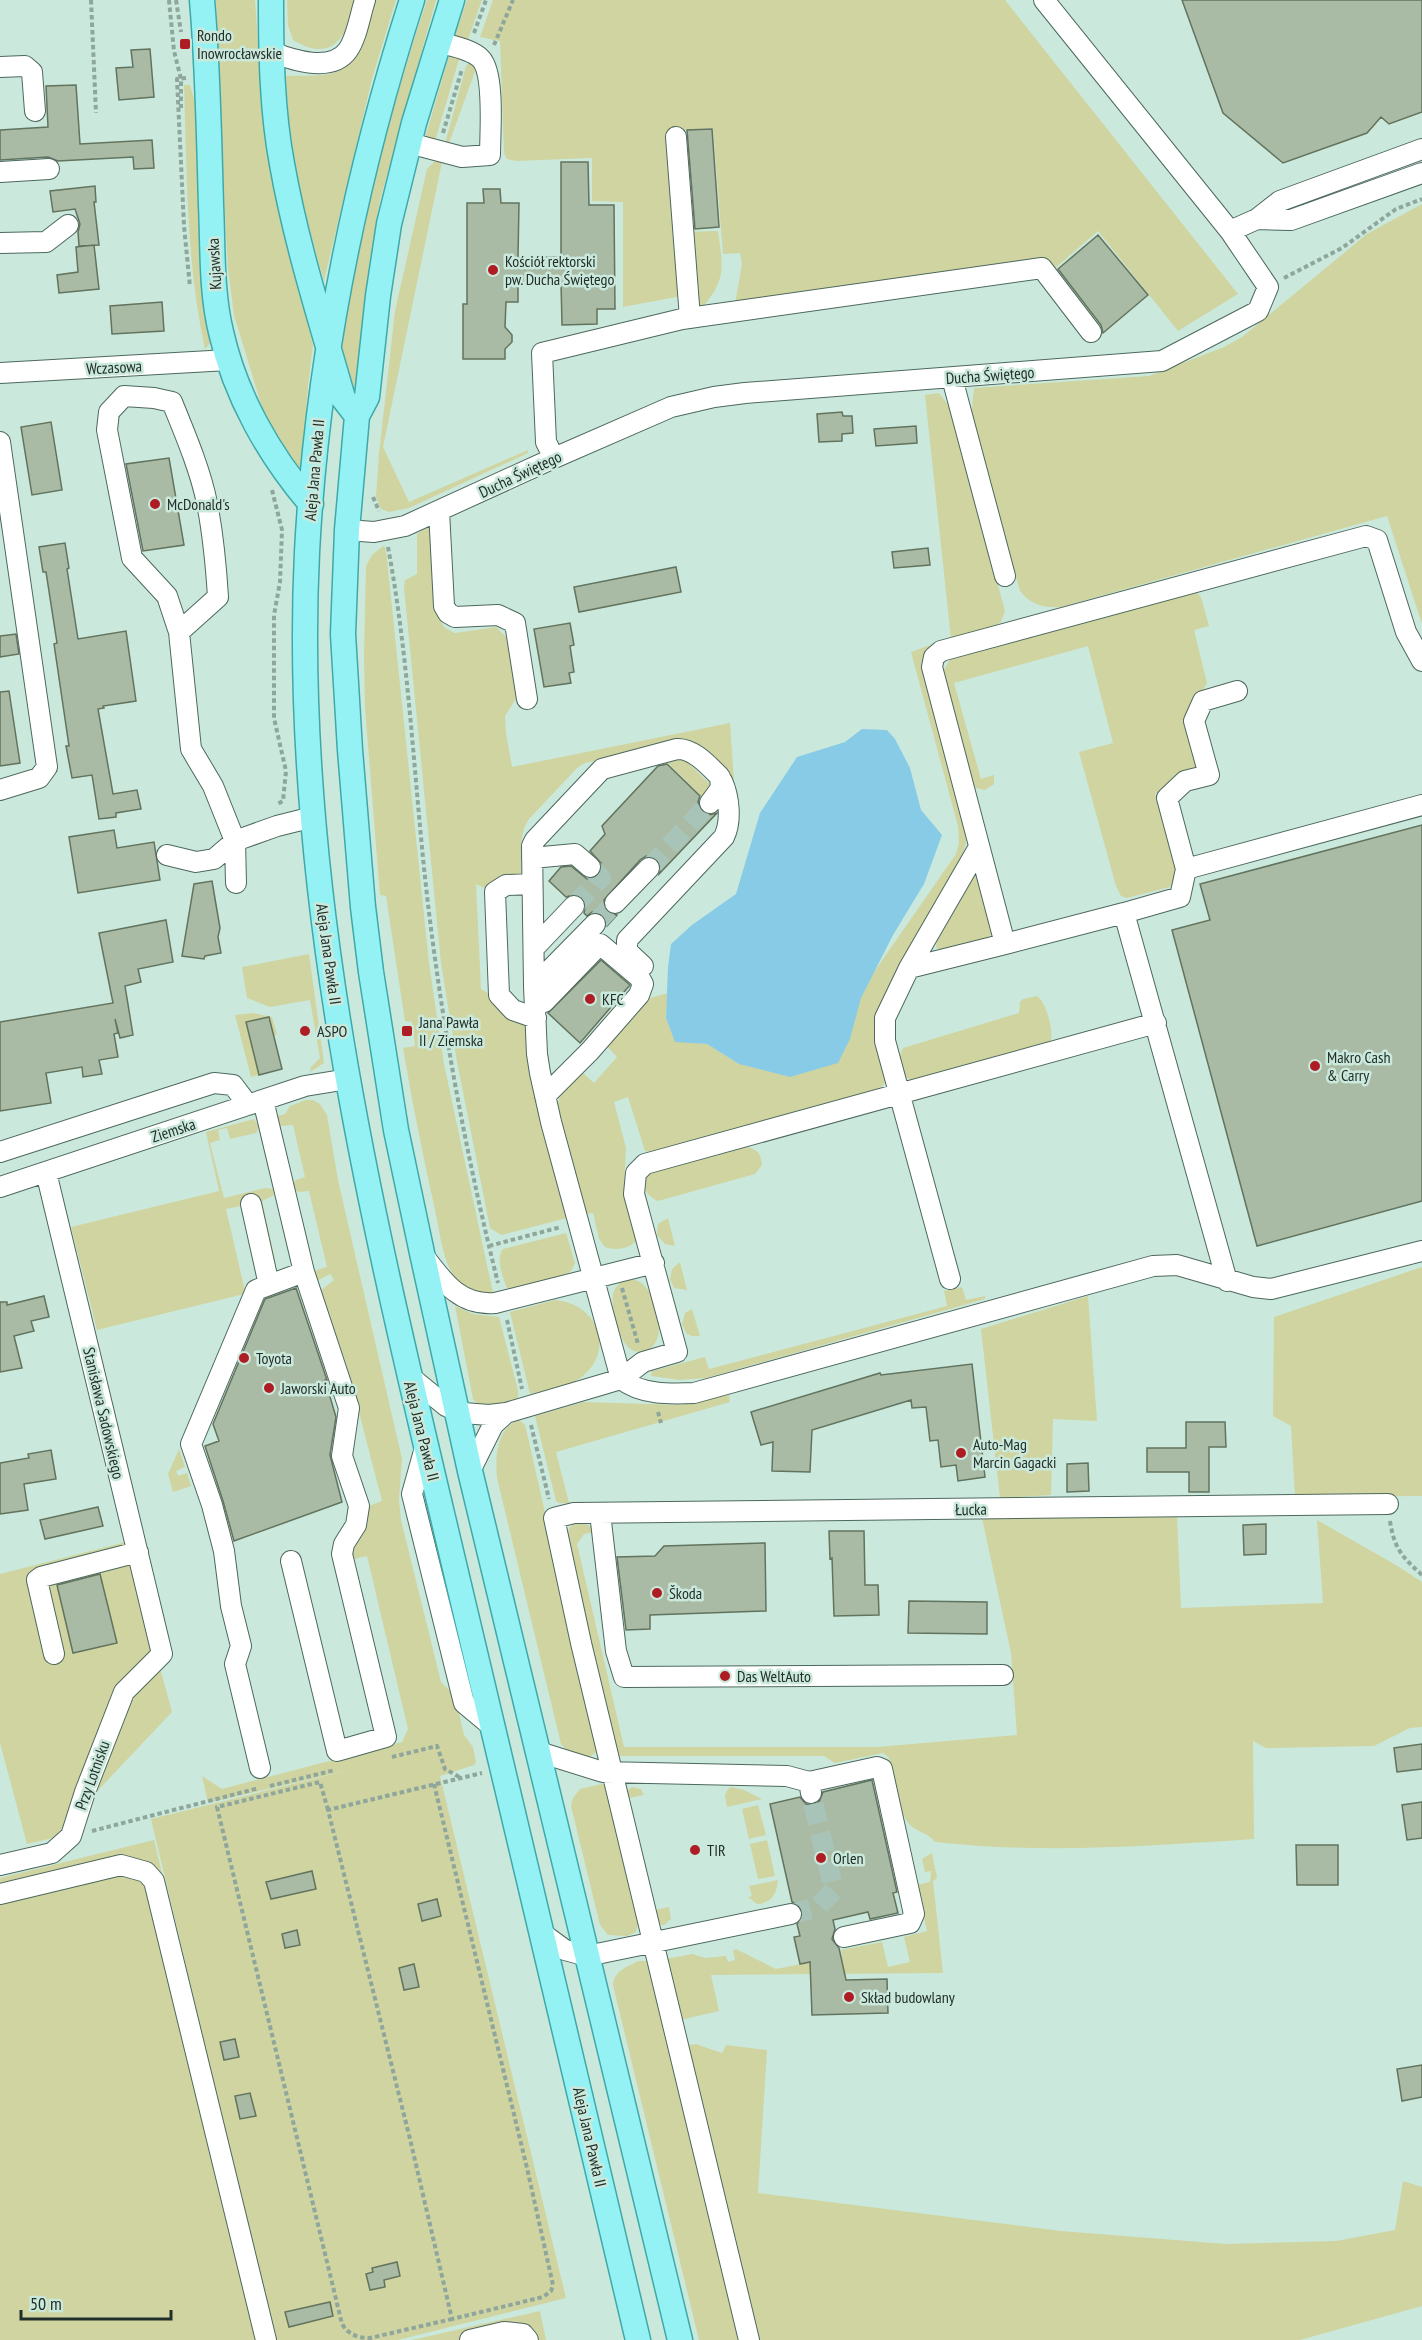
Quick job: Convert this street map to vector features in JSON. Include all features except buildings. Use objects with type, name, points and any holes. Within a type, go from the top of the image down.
[{"type":"main road","name":"Kujawska","points":[[202,0],[209,114],[213,275],[218,317],[228,360],[272,452],[286,475],[311,504]]},
{"type":"main road","points":[[271,0],[275,112],[282,164],[297,232],[343,398],[357,416]]},
{"type":"main road","name":"Aleja Jana Pawła II","points":[[412,0],[370,142],[340,271],[321,392],[307,556],[307,691],[313,817],[322,910],[348,1078],[408,1375],[494,1728],[638,2340]]},
{"type":"main road","points":[[452,0],[409,143],[389,224],[367,397],[357,416],[343,634],[363,907],[370,972],[396,1130],[470,1471],[680,2340]]},
{"type":"street","points":[[272,52],[309,62],[333,61],[348,50],[366,0]]},
{"type":"street","points":[[1044,0],[1230,231],[1268,287]]},
{"type":"street","points":[[409,143],[462,157],[490,155],[489,80],[485,65],[480,57],[438,42]]},
{"type":"street","points":[[0,67],[25,66],[32,72],[35,111]]},
{"type":"street","points":[[676,136],[690,318]]},
{"type":"street","points":[[1230,231],[1257,219],[1280,201],[1422,150]]},
{"type":"street","points":[[0,172],[49,170]]},
{"type":"street","points":[[1257,219],[1290,220],[1422,173]]},
{"type":"street","points":[[0,243],[46,242],[68,225]]},
{"type":"street","points":[[554,458],[546,442],[542,353],[690,318],[1042,268],[1091,332]]},
{"type":"street","name":"Ducha Świętego","points":[[348,531],[386,531],[405,526],[671,407],[714,397],[1162,361],[1258,311],[1268,287]]},
{"type":"street","name":"Wczasowa","points":[[0,374],[228,360]]},
{"type":"street","points":[[952,378],[1005,576]]},
{"type":"street","points":[[179,632],[218,597],[207,502],[188,442],[172,402],[124,396],[109,412],[107,430],[132,558],[167,596],[179,632],[191,749],[213,786],[235,841],[236,883]]},
{"type":"street","points":[[0,442],[47,767],[39,777],[0,790]]},
{"type":"street","points":[[439,511],[444,606],[454,617],[498,615],[515,623],[527,699]]},
{"type":"street","points":[[1005,944],[932,667],[934,657],[941,651],[1366,536],[1377,540],[1406,632],[1422,661]]},
{"type":"street","points":[[909,968],[1180,897],[1186,869],[1167,798],[1185,781],[1209,775],[1194,721],[1203,701],[1237,691]]},
{"type":"street","points":[[545,1096],[590,1051],[651,979],[651,974],[627,951],[627,940],[724,837],[728,826],[727,795],[722,781],[715,772],[687,750],[677,749],[602,769],[535,840],[532,846],[537,1054],[545,1096],[593,1278],[621,1379],[629,1386],[670,1393],[694,1393],[1153,1266],[1177,1265],[1227,1281],[1271,1289],[1422,1251]]},
{"type":"street","points":[[710,803],[722,781]]},
{"type":"street","points":[[1186,869],[1422,805]]},
{"type":"street","points":[[167,855],[196,862],[214,859],[235,841],[277,826],[313,817]]},
{"type":"street","points":[[950,1279],[885,1041],[884,1025],[885,1018],[909,968],[980,847]]},
{"type":"street","points":[[532,858],[575,854],[590,867]]},
{"type":"street","points":[[615,903],[649,868]]},
{"type":"street","points":[[532,884],[506,885],[495,892],[499,995],[513,1010],[535,1002],[544,1002],[600,944],[639,977],[642,984],[641,992]]},
{"type":"street","points":[[534,948],[574,906]]},
{"type":"street","points":[[1124,913],[1227,1281]]},
{"type":"street","points":[[535,1002],[595,924]]},
{"type":"street","points":[[408,1375],[446,1406],[472,1415],[506,1413],[621,1379],[643,1362],[677,1352],[634,1194],[636,1173],[645,1164],[1156,1023]]},
{"type":"street","name":"Ziemska","points":[[0,1187],[305,1086],[348,1078]]},
{"type":"street","points":[[0,1152],[214,1083],[233,1085],[255,1102],[304,1272],[349,1408],[342,1456],[359,1506],[356,1525],[344,1544],[342,1554],[386,1737],[337,1751],[291,1561]]},
{"type":"street","name":"Stanisława Sadowskiego","points":[[46,1172],[162,1654]]},
{"type":"street","points":[[251,1204],[269,1285]]},
{"type":"street","points":[[422,1253],[445,1284],[458,1295],[483,1304],[654,1263]]},
{"type":"street","points":[[260,1768],[235,1664],[240,1646],[231,1606],[224,1551],[212,1505],[191,1444],[256,1290],[304,1272]]},
{"type":"street","points":[[470,1471],[493,1425],[506,1413]]},
{"type":"street","name":"Łucka","points":[[554,1518],[574,1513],[1388,1504]]},
{"type":"street","points":[[600,1513],[616,1651],[624,1677],[1003,1675]]},
{"type":"street","points":[[554,1518],[581,1643],[749,2340]]},
{"type":"street","points":[[54,1654],[37,1580],[41,1576],[138,1552]]},
{"type":"street","name":"Przy Lotnisku","points":[[71,1836],[85,1792],[124,1692],[162,1654]]},
{"type":"street","points":[[539,1752],[603,1772],[787,1776],[810,1788],[877,1767],[882,1769],[914,1914],[910,1923],[844,1937]]},
{"type":"street","points":[[0,1865],[51,1853],[71,1836]]},
{"type":"street","points":[[0,1894],[121,1865],[146,1872],[154,1881],[266,2340]]},
{"type":"street","points":[[543,1934],[565,1950],[587,1956],[790,1914]]},
{"type":"street","points":[[471,2340],[504,2332],[523,2334],[528,2340]]},
{"type":"path","points":[[91,0],[96,113]]},
{"type":"path","points":[[168,0],[174,51],[181,79]]},
{"type":"path","points":[[176,0],[182,44]]},
{"type":"path","points":[[434,150],[440,142],[486,0]]},
{"type":"path","points":[[485,65],[513,0]]},
{"type":"path","points":[[186,72],[186,79],[177,79],[184,226],[191,293]]},
{"type":"path","points":[[1268,287],[1342,248],[1396,209],[1422,199]]},
{"type":"path","points":[[374,486],[373,497],[376,508],[383,515]]},
{"type":"path","points":[[271,488],[282,530],[280,582],[274,615],[274,718],[286,771],[283,801],[273,808],[277,826]]},
{"type":"path","points":[[388,546],[406,668],[437,980],[459,1109],[526,1407],[554,1518]]},
{"type":"path","points":[[1388,1504],[1393,1537],[1399,1553],[1422,1575]]},
{"type":"path","points":[[391,1757],[437,1746],[445,1769],[461,1778]]},
{"type":"path","points":[[71,1836],[345,1768]]},
{"type":"path","points":[[328,1810],[503,1769]]},
{"type":"path","points":[[434,1784],[553,2285],[551,2291],[543,2297],[452,2319],[370,2338],[361,2338],[352,2334],[342,2324],[217,1808],[320,1782],[410,2139],[452,2319]]},
{"type":"green space","points":[[216,0],[255,0],[263,119],[271,175],[313,345],[301,476],[268,427],[234,315],[228,269]]},
{"type":"green space","points":[[287,0],[358,0],[349,24],[337,42],[319,49],[307,47],[293,40],[288,25]]},
{"type":"green space","points":[[374,0],[396,0],[372,79],[324,281],[298,180],[287,102],[286,76],[328,74],[343,69],[351,62],[362,43]]},
{"type":"green space","points":[[427,0],[436,0],[380,200],[369,265],[356,387],[354,387],[342,348],[345,314],[378,165]]},
{"type":"green space","points":[[467,0],[482,0],[466,45],[453,41]]},
{"type":"green space","points":[[493,0],[1005,0],[1238,294],[1178,331],[1098,231],[1054,269],[735,304],[742,264],[740,253],[723,254],[713,128],[668,131],[676,232],[718,231],[722,264],[715,289],[701,309],[692,294],[623,307],[623,202],[592,201],[592,158],[516,161],[507,159],[504,153],[500,41],[480,37]]},
{"type":"green space","points":[[450,53],[460,56],[435,141],[425,138]]},
{"type":"green space","points":[[471,61],[477,66],[448,146],[445,144],[466,66]]},
{"type":"green space","points":[[184,85],[190,85],[196,106],[212,341],[205,349],[191,250]]},
{"type":"green space","points":[[435,161],[442,162],[383,447],[409,502],[528,450],[528,453],[409,508],[389,512],[381,509],[376,497],[395,311],[427,169]]},
{"type":"green space","points":[[1422,204],[1422,624],[1387,516],[1061,607],[1038,605],[1024,596],[1020,591],[971,418],[974,388],[1149,376],[1224,347],[1242,337],[1367,234]]},
{"type":"green space","points":[[939,393],[950,407],[1005,611],[1001,622],[996,625],[951,639],[925,395]]},
{"type":"green space","points":[[428,527],[431,528],[436,549],[436,614],[445,628],[455,633],[496,627],[506,637],[519,694],[505,716],[512,767],[730,723],[734,781],[692,740],[585,763],[577,768],[529,819],[524,828],[521,843],[521,879],[491,891],[476,884],[481,989],[527,1025],[532,1085],[567,1218],[501,1235],[490,1228],[457,1062],[441,963],[404,588],[405,580],[417,574],[417,534]]},
{"type":"green space","points":[[383,546],[387,559],[429,963],[444,1064],[493,1293],[478,1292],[464,1286],[451,1272],[445,1255],[403,1048],[415,1046],[412,1022],[405,1021],[386,896],[380,895],[365,708],[364,656],[366,566],[372,555]]},
{"type":"green space","points":[[1196,592],[1201,597],[1209,626],[1194,630],[1207,683],[1186,718],[1198,767],[1180,773],[1155,794],[1177,871],[1170,887],[1127,898],[1121,896],[1116,886],[1079,752],[1113,743],[1088,646],[954,683],[981,779],[994,775],[994,784],[985,790],[976,788],[971,780],[942,673],[953,655]]},
{"type":"green space","points":[[936,643],[924,655],[921,665],[965,824],[966,843],[961,859],[880,1005],[875,1032],[886,1082],[878,1090],[652,1152],[645,1151],[628,1097],[614,1102],[626,1148],[624,1190],[636,1241],[622,1248],[605,1247],[599,1239],[593,1213],[585,1214],[557,1108],[560,1095],[581,1071],[594,1083],[617,1057],[606,1045],[647,999],[668,993],[666,1018],[675,1041],[707,1044],[739,1064],[850,1039],[860,998],[874,972],[956,854],[959,843],[958,826],[911,652]]},
{"type":"green space","points":[[677,758],[684,759],[712,786],[704,799],[667,762]]},
{"type":"green space","points":[[974,877],[977,877],[993,930],[992,934],[986,938],[940,950],[936,947],[937,941]]},
{"type":"green space","points":[[309,954],[324,1063],[310,1072],[311,1067],[320,1058],[310,1000],[270,1007],[247,998],[242,967]]},
{"type":"green space","points":[[1037,996],[1044,1004],[1049,1018],[1050,1043],[913,1081],[905,1077],[899,1058],[903,1048],[1019,1013],[1020,1002],[1023,999]]},
{"type":"green space","points":[[253,1013],[272,1017],[277,1034],[274,1036],[269,1017],[246,1023],[259,1075],[251,1077],[235,1015]]},
{"type":"green space","points":[[313,1100],[320,1104],[327,1115],[338,1180],[402,1459],[399,1500],[401,1520],[441,1682],[455,1696],[464,1735],[473,1747],[476,1762],[474,1765],[440,1776],[566,2298],[398,2340],[275,2340],[151,1819],[358,1768],[208,1803],[202,1776],[222,1789],[402,1742],[408,1729],[367,1556],[354,1559],[352,1554],[365,1525],[369,1506],[382,1501],[347,1366],[320,1291],[334,1280],[330,1274],[319,1280],[316,1279],[314,1271],[327,1267],[309,1191],[294,1190],[292,1184],[305,1177],[293,1125],[280,1126],[276,1119],[277,1116],[285,1114],[290,1106]]},
{"type":"green space","points":[[254,1119],[259,1127],[256,1133],[230,1139],[227,1128],[218,1130],[220,1140],[210,1143],[224,1198],[265,1188],[273,1189],[274,1195],[262,1201],[275,1260],[257,1199],[240,1203],[241,1206],[226,1209],[244,1294],[97,1330],[71,1227],[219,1191],[206,1132]]},
{"type":"green space","points":[[746,1147],[756,1150],[761,1157],[762,1165],[755,1174],[658,1201],[645,1189],[645,1181],[651,1173]]},
{"type":"green space","points":[[668,1218],[675,1246],[665,1244],[657,1235],[658,1224]]},
{"type":"green space","points":[[566,1233],[575,1263],[571,1271],[563,1276],[510,1290],[507,1288],[500,1263],[503,1249]]},
{"type":"green space","points":[[680,1262],[687,1290],[674,1288],[670,1279],[672,1269]]},
{"type":"green space","points":[[1422,1267],[1422,1496],[1295,1497],[1291,1426],[1273,1416],[1274,1317]]},
{"type":"green space","points":[[629,1279],[639,1282],[647,1289],[658,1312],[658,1337],[653,1346],[645,1351],[638,1352],[624,1343],[615,1315],[614,1290]]},
{"type":"green space","points":[[962,1287],[966,1300],[985,1296],[985,1299],[706,1378],[679,1380],[651,1376],[652,1371],[705,1357],[709,1369],[947,1306],[944,1291]]},
{"type":"green space","points":[[1088,1296],[1097,1421],[1053,1419],[1051,1495],[1000,1498],[981,1329]]},
{"type":"green space","points":[[555,1300],[581,1309],[591,1318],[597,1329],[598,1353],[593,1365],[578,1380],[558,1388],[530,1394],[510,1312]]},
{"type":"green space","points":[[455,1306],[473,1314],[499,1317],[518,1390],[518,1399],[487,1406],[476,1403],[473,1399]]},
{"type":"green space","points":[[692,1309],[700,1336],[687,1334],[682,1324],[685,1313]]},
{"type":"green space","points":[[729,1395],[730,1402],[556,1452],[569,1503],[556,1501],[535,1416],[584,1402],[681,1405]]},
{"type":"green space","points":[[519,1420],[525,1425],[528,1437],[598,1748],[588,1758],[571,1754],[561,1744],[497,1478],[496,1462],[501,1437],[511,1424]]},
{"type":"green space","points":[[179,1449],[185,1467],[176,1471],[178,1476],[187,1473],[191,1486],[173,1492],[168,1474]]},
{"type":"green space","points":[[1177,1514],[1181,1608],[1323,1603],[1317,1520],[1422,1582],[1422,1727],[1410,1728],[1374,1746],[1266,1748],[1253,1741],[1254,1839],[1055,1848],[975,1846],[935,1842],[910,1825],[904,1815],[901,1816],[889,1758],[883,1753],[835,1763],[824,1756],[617,1756],[565,1536],[573,1523],[582,1522],[599,1531],[584,1534],[577,1544],[624,1747],[877,1747],[1017,1735],[1011,1653],[982,1518]]},
{"type":"green space","points":[[126,1542],[172,1712],[53,1838],[27,1844],[0,1743],[0,1574]]},
{"type":"green space","points":[[602,1784],[608,1785],[639,1920],[636,1932],[627,1936],[608,1935],[600,1925],[571,1806],[573,1798],[580,1789]]},
{"type":"green space","points":[[632,1787],[641,1789],[644,1795],[629,1798],[655,1910],[669,1907],[671,1919],[664,1925],[657,1924],[626,1792]]},
{"type":"green space","points":[[731,1787],[744,1790],[762,1799],[727,1807],[725,1796]]},
{"type":"green space","points":[[758,1805],[766,1835],[749,1839],[742,1809]]},
{"type":"green space","points":[[154,1840],[274,2340],[0,2340],[0,1878]]},
{"type":"green space","points":[[767,1840],[775,1876],[758,1879],[750,1844]]},
{"type":"green space","points":[[932,1853],[937,1878],[933,1881],[943,1973],[711,1975],[719,2011],[680,2020],[666,1959],[692,1954],[705,1958],[726,1956],[728,1962],[735,1960],[733,1951],[736,1949],[776,1969],[842,1956],[841,1950],[882,1942],[888,1967],[910,1962],[904,1937],[927,1931],[917,1885],[930,1882],[931,1871],[925,1872],[922,1859]]},
{"type":"green space","points":[[778,1880],[775,1893],[770,1900],[757,1904],[748,1897],[752,1896],[749,1886]]},
{"type":"green space","points":[[638,1961],[650,1963],[741,2340],[699,2340],[613,1985],[618,1973]]},
{"type":"green space","points":[[696,2044],[722,2053],[726,2045],[767,2050],[758,2193],[1061,2231],[1226,2244],[1336,2241],[1395,2230],[1403,2181],[1422,2187],[1422,2306],[1300,2340],[754,2340],[688,2045]]},
{"type":"green space","points":[[540,2311],[546,2340],[412,2340]]},
{"type":"water","points":[[862,729],[887,730],[895,739],[910,768],[921,810],[942,835],[924,884],[893,935],[861,998],[850,1039],[838,1063],[790,1077],[739,1064],[707,1044],[675,1042],[666,1018],[671,944],[692,925],[736,894],[760,813],[797,757],[845,742]]},
{"type":"tunnel","points":[[649,868],[710,803]]},
{"type":"tunnel","points":[[574,906],[601,878],[590,867]]},
{"type":"tunnel","points":[[595,924],[615,903]]},
{"type":"tunnel","points":[[791,1914],[818,1907],[834,1890],[811,1794]]},
{"type":"place","name":"Rondo Inowrocławskie","points":[[185,44]]},
{"type":"place","name":"Kościół rektorski pw. Ducha Świętego","points":[[493,270]]},
{"type":"place","name":"McDonald's","points":[[155,504]]},
{"type":"place","name":"KFC","points":[[590,999]]},
{"type":"place","name":"ASPO","points":[[305,1031]]},
{"type":"place","name":"Jana Pawła II / Ziemska","points":[[407,1031]]},
{"type":"place","name":"Makro Cash & Carry","points":[[1315,1066]]},
{"type":"place","name":"Toyota","points":[[244,1358]]},
{"type":"place","name":"Jaworski Auto","points":[[269,1388]]},
{"type":"place","name":"Auto-Mag Marcin Gagacki","points":[[961,1453]]},
{"type":"place","name":"Škoda","points":[[657,1593]]},
{"type":"place","name":"Das WeltAuto","points":[[725,1676]]},
{"type":"place","name":"TIR","points":[[695,1850]]},
{"type":"place","name":"Orlen","points":[[821,1858]]},
{"type":"place","name":"Skład budowlany","points":[[849,1997]]}]
